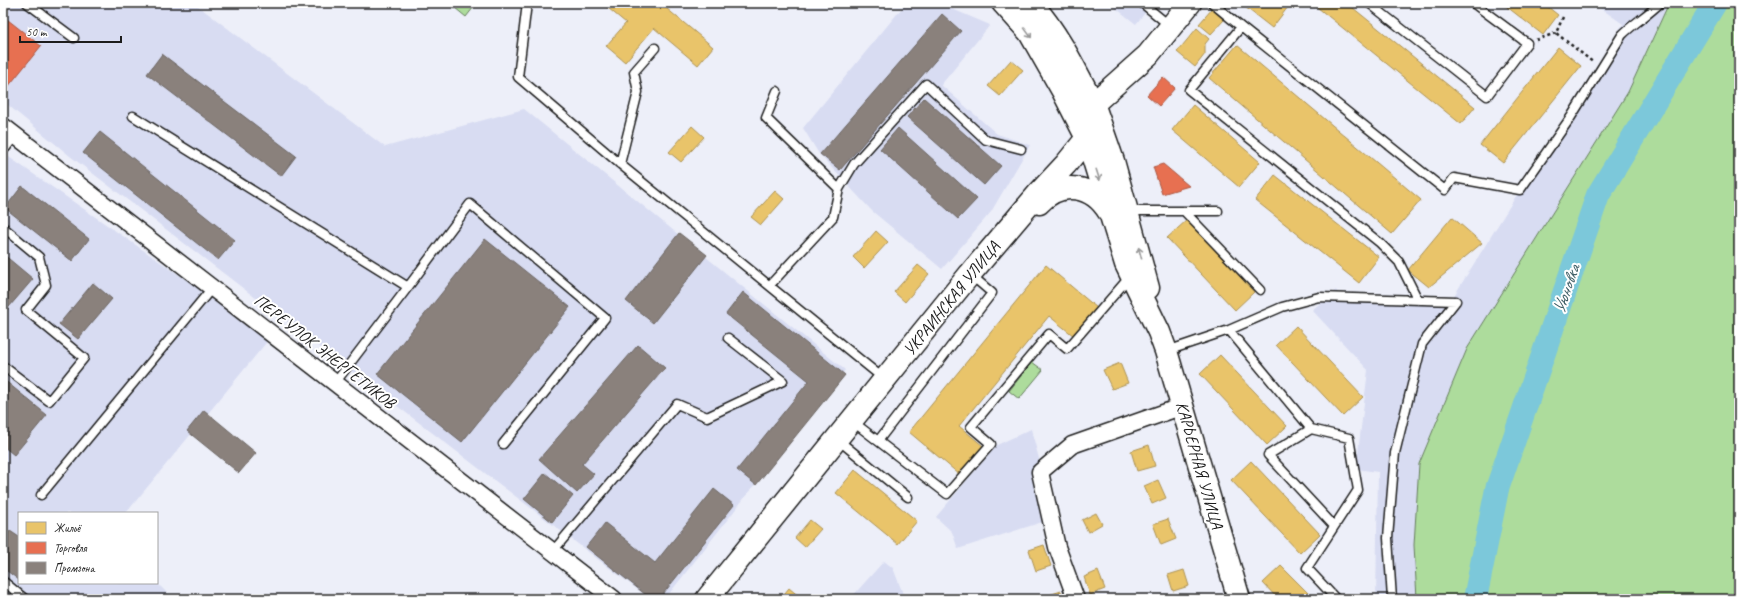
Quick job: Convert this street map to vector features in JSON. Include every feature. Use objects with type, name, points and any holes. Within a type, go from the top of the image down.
[{"type":"street","name":"КАРЬЕРНАЯ УЛИЦА","points":[[1003,3],[1030,33],[1063,91],[1086,138],[1126,264],[1163,342]]},
{"type":"street","points":[[1093,104],[1148,55],[1190,3]]},
{"type":"street","name":"КАРЬЕРНАЯ УЛИЦА","points":[[1038,10],[1078,75],[1093,104],[1109,148],[1140,254],[1163,342],[1239,599]]},
{"type":"street","points":[[1038,10],[1063,37],[1084,72],[1090,78],[1097,81],[1110,79],[1169,28]]},
{"type":"street","name":"УКРАИНСКАЯ УЛИЦА","points":[[707,599],[973,271],[1038,194],[1066,164],[1086,138],[1090,128],[1088,112],[1093,104]]},
{"type":"street","name":"ПЕРЕУЛОК ЭНЕРГЕТИКОВ","points":[[6,135],[212,288],[614,599]]},
{"type":"street","points":[[973,271],[1004,242],[1044,198],[1061,189],[1071,188],[1090,192],[1098,197],[1112,217]]},
{"type":"street","points":[[1076,599],[1058,547],[1040,472],[1072,445],[1182,406]]},
{"type":"lane","points":[[27,3],[74,38]]},
{"type":"lane","points":[[526,3],[518,77],[620,164],[884,379]]},
{"type":"lane","points":[[1142,3],[1169,28]]},
{"type":"lane","points":[[1212,3],[1445,190],[1454,178],[1520,190],[1571,117],[1600,68],[1622,35],[1660,3]]},
{"type":"lane","points":[[1369,3],[1487,96],[1527,43],[1473,3]]},
{"type":"lane","points":[[1241,27],[1189,90],[1380,243],[1399,262],[1418,300]]},
{"type":"lane","points":[[620,164],[638,92],[634,72],[655,48]]},
{"type":"lane","points":[[770,285],[833,216],[839,189],[854,164],[926,84],[986,140],[1021,149]]},
{"type":"lane","points":[[777,90],[766,118],[839,189]]},
{"type":"lane","points":[[133,116],[408,287]]},
{"type":"lane","points":[[334,383],[470,204],[605,318],[503,444]]},
{"type":"lane","points":[[1133,211],[1218,210]]},
{"type":"lane","points":[[1184,211],[1260,290]]},
{"type":"lane","points":[[3,227],[39,257],[46,285],[26,310],[84,358],[49,401],[3,366]]},
{"type":"lane","points":[[878,441],[992,293],[973,271]]},
{"type":"lane","points":[[851,420],[947,494],[991,444],[971,427],[1049,334],[1067,349],[1126,282]]},
{"type":"lane","points":[[41,495],[212,288]]},
{"type":"lane","points":[[1163,342],[1228,330],[1282,307],[1319,297],[1456,301],[1422,344],[1395,453],[1388,538],[1392,599]]},
{"type":"lane","points":[[1228,330],[1312,429],[1349,438],[1358,490],[1307,568],[1336,599]]},
{"type":"lane","points":[[553,551],[677,404],[707,417],[783,381],[728,338]]},
{"type":"lane","points":[[1312,429],[1268,455],[1334,526]]},
{"type":"lane","points":[[836,439],[908,496]]},
{"type":"lane","points":[[3,581],[25,599]]},
{"type":"path","points":[[1527,43],[1556,33],[1563,17]]},
{"type":"path","points":[[1556,33],[1600,68]]},
{"type":"shaded area","points":[[3,3],[194,3],[385,147],[524,109],[845,370],[665,599],[650,599],[70,156],[3,101]]},
{"type":"shaded area","points":[[906,3],[938,3],[990,25],[941,85],[997,134],[1030,145],[991,212],[942,269],[872,211],[819,154],[803,128]]},
{"type":"shaded area","points":[[1109,3],[1153,3],[1136,24]]},
{"type":"shaded area","points":[[1593,3],[1669,3],[1628,92],[1467,349],[1419,464],[1414,545],[1417,599],[1376,599],[1378,472],[1356,469],[1368,370],[1312,310],[1336,290],[1338,293],[1452,299],[1623,24]]},
{"type":"shaded area","points":[[3,153],[270,338],[127,512],[18,512],[18,584],[158,584],[173,599],[3,599]]},
{"type":"shaded area","points":[[1031,429],[1055,518],[958,549],[952,532],[936,517],[997,445]]},
{"type":"shaded area","points":[[884,561],[893,568],[905,599],[850,599]]},
{"type":"green space","points":[[449,3],[477,3],[466,17]]},
{"type":"green space","points":[[1669,3],[1739,3],[1739,599],[1417,599],[1414,545],[1419,464],[1467,349],[1628,92]]},
{"type":"green space","points":[[1032,362],[1043,370],[1019,399],[1009,391]]},
{"type":"building: Жильё","points":[[602,3],[660,3],[713,47],[698,65],[654,28],[625,62],[606,46],[626,23]]},
{"type":"building: Жильё","points":[[1240,3],[1291,3],[1272,28]]},
{"type":"building: Жильё","points":[[1312,3],[1347,3],[1475,107],[1461,124]]},
{"type":"building: Жильё","points":[[1502,3],[1543,3],[1558,15],[1543,35]]},
{"type":"building: Жильё","points":[[1212,9],[1224,20],[1211,34],[1199,24]]},
{"type":"building: Жильё","points":[[1197,28],[1209,39],[1205,44],[1205,54],[1195,67],[1177,52]]},
{"type":"building: Жильё","points":[[1237,45],[1421,200],[1392,234],[1209,78]]},
{"type":"building: Жильё","points":[[1558,47],[1581,66],[1503,163],[1480,145]]},
{"type":"building: Жильё","points":[[1011,60],[1023,70],[1000,96],[988,86]]},
{"type":"building: Жильё","points":[[1193,105],[1260,162],[1239,187],[1172,130]]},
{"type":"building: Жильё","points":[[692,126],[704,137],[681,162],[669,152]]},
{"type":"building: Жильё","points":[[1275,175],[1379,257],[1359,283],[1255,200]]},
{"type":"building: Жильё","points":[[775,191],[784,199],[761,225],[751,217]]},
{"type":"building: Жильё","points":[[1452,217],[1482,243],[1429,287],[1408,270]]},
{"type":"building: Жильё","points":[[1187,220],[1254,292],[1235,310],[1167,238]]},
{"type":"building: Жильё","points":[[876,231],[888,242],[864,268],[853,257]]},
{"type":"building: Жильё","points":[[918,265],[929,274],[905,302],[894,292]]},
{"type":"building: Жильё","points":[[1046,265],[1097,308],[1074,336],[1049,316],[959,426],[983,446],[960,475],[909,432]]},
{"type":"building: Жильё","points":[[1296,326],[1363,397],[1343,416],[1276,345]]},
{"type":"building: Жильё","points":[[1220,355],[1287,426],[1267,445],[1200,374]]},
{"type":"building: Жильё","points":[[1120,363],[1128,383],[1112,389],[1103,370]]},
{"type":"building: Жильё","points":[[1149,445],[1155,466],[1137,471],[1131,451]]},
{"type":"building: Жильё","points":[[1251,461],[1320,534],[1300,553],[1231,480]]},
{"type":"building: Жильё","points":[[855,470],[917,521],[898,544],[836,493]]},
{"type":"building: Жильё","points":[[1158,480],[1166,498],[1152,504],[1144,486]]},
{"type":"building: Жильё","points":[[1096,513],[1102,524],[1088,532],[1082,520]]},
{"type":"building: Жильё","points":[[1168,519],[1176,539],[1161,545],[1153,524]]},
{"type":"building: Жильё","points":[[810,520],[821,529],[805,547],[795,538]]},
{"type":"building: Жильё","points":[[1044,545],[1051,566],[1036,571],[1029,550]]},
{"type":"building: Жильё","points":[[1281,566],[1314,599],[1278,599],[1263,583]]},
{"type":"building: Жильё","points":[[1184,570],[1189,586],[1173,591],[1168,575]]},
{"type":"building: Жильё","points":[[1098,571],[1105,589],[1090,595],[1084,577]]},
{"type":"building: Жильё","points":[[789,588],[801,598],[801,599],[780,599]]},
{"type":"building: Жильё","points":[[1061,591],[1064,599],[1044,599],[1043,597]]},
{"type":"building: Торговля","points":[[3,16],[41,46],[3,93]]},
{"type":"building: Торговля","points":[[1163,77],[1175,88],[1159,106],[1147,95]]},
{"type":"building: Торговля","points":[[1163,164],[1189,186],[1162,194],[1153,167]]},
{"type":"building: Промзона","points":[[942,14],[961,31],[840,170],[820,154]]},
{"type":"building: Промзона","points":[[162,54],[296,156],[281,176],[147,74]]},
{"type":"building: Промзона","points":[[924,98],[1001,166],[984,185],[907,117]]},
{"type":"building: Промзона","points":[[898,128],[977,199],[958,219],[880,149]]},
{"type":"building: Промзона","points":[[100,132],[235,240],[218,260],[83,153]]},
{"type":"building: Промзона","points":[[22,186],[89,239],[72,261],[5,208]]},
{"type":"building: Промзона","points":[[679,233],[707,255],[653,323],[626,301]]},
{"type":"building: Промзона","points":[[485,239],[570,307],[462,442],[377,374]]},
{"type":"building: Промзона","points":[[3,254],[33,279],[3,314]]},
{"type":"building: Промзона","points":[[93,283],[112,299],[78,339],[59,324]]},
{"type":"building: Промзона","points":[[743,292],[845,375],[756,485],[737,470],[809,381],[726,314]]},
{"type":"building: Промзона","points":[[638,345],[665,368],[582,464],[594,474],[577,493],[539,459]]},
{"type":"building: Промзона","points":[[3,379],[47,415],[14,455],[3,446]]},
{"type":"building: Промзона","points":[[204,410],[256,453],[239,473],[187,431]]},
{"type":"building: Промзона","points":[[545,473],[573,496],[552,522],[524,499]]},
{"type":"building: Промзона","points":[[714,489],[734,505],[659,599],[651,599],[586,547],[605,523],[655,563]]},
{"type":"building: Промзона","points":[[10,531],[18,536],[18,579],[3,568],[3,540]]},
{"type":"waterway","name":"Уюновка","points":[[1475,599],[1497,489],[1598,195],[1715,3]]}]
